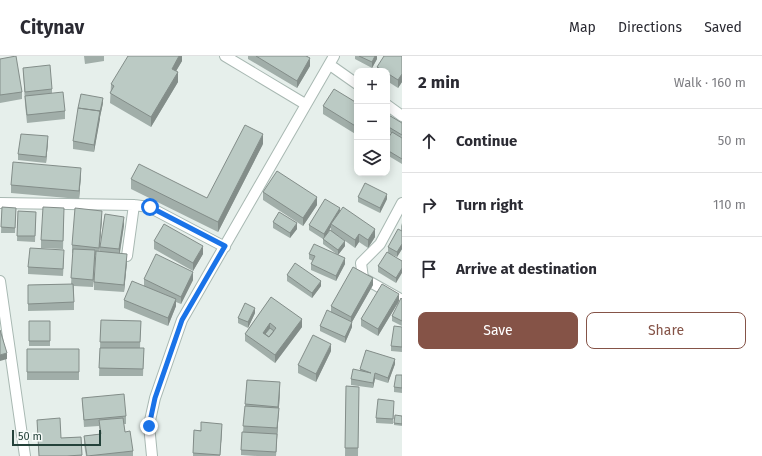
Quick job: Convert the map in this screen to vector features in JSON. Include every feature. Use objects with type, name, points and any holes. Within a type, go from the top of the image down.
[{"type":"street","points":[[225,56],[305,104]]},
{"type":"street","points":[[152,456],[149,426],[155,398],[182,320],[305,104],[332,60],[354,81]]},
{"type":"street","points":[[390,107],[402,116]]},
{"type":"street","points":[[0,203],[134,204],[150,207],[225,246]]},
{"type":"street","points":[[402,203],[380,244],[361,263],[363,278],[402,300]]},
{"type":"street","points":[[127,256],[134,204]]},
{"type":"street","points":[[0,281],[24,456]]},
{"type":"building","points":[[16,56],[22,92],[0,95],[0,59]]},
{"type":"building","points":[[128,56],[179,56],[172,69],[178,72],[151,117],[110,93],[114,86],[111,84]]},
{"type":"building","points":[[256,56],[306,56],[310,58],[297,81]]},
{"type":"building","points":[[359,56],[375,56],[372,62]]},
{"type":"building","points":[[384,56],[402,56],[402,74],[398,80],[390,75],[390,68],[377,67]]},
{"type":"building","points":[[50,65],[52,89],[25,92],[23,68]]},
{"type":"building","points":[[334,89],[354,101],[354,125],[323,106]]},
{"type":"building","points":[[63,92],[65,111],[27,115],[25,96]]},
{"type":"building","points":[[81,94],[103,98],[100,112],[78,108]]},
{"type":"building","points":[[78,108],[100,111],[94,145],[73,141]]},
{"type":"building","points":[[390,116],[402,123],[402,135],[390,128]]},
{"type":"building","points":[[245,125],[263,134],[218,222],[131,179],[139,164],[207,198]]},
{"type":"building","points":[[392,132],[402,138],[402,159],[390,152],[390,135]]},
{"type":"building","points":[[21,134],[48,136],[46,157],[18,154]]},
{"type":"building","points":[[13,162],[81,168],[79,191],[11,185]]},
{"type":"building","points":[[277,171],[317,197],[303,218],[263,192]]},
{"type":"building","points":[[365,183],[387,194],[380,208],[358,197]]},
{"type":"building","points":[[325,199],[340,208],[324,234],[309,225]]},
{"type":"building","points":[[2,207],[16,208],[15,228],[1,227]]},
{"type":"building","points":[[43,207],[64,208],[63,241],[41,240]]},
{"type":"building","points":[[343,207],[375,229],[368,240],[359,234],[355,240],[331,224]]},
{"type":"building","points":[[75,208],[102,211],[99,248],[72,245]]},
{"type":"building","points":[[18,211],[36,212],[35,236],[17,236]]},
{"type":"building","points":[[279,212],[297,223],[290,233],[273,222]]},
{"type":"building","points":[[105,214],[124,217],[119,249],[100,247]]},
{"type":"building","points":[[164,224],[203,246],[193,263],[154,241]]},
{"type":"building","points":[[398,229],[402,231],[402,244],[397,252],[388,247]]},
{"type":"building","points":[[330,230],[345,241],[338,250],[323,239]]},
{"type":"building","points":[[314,244],[345,258],[336,276],[311,264],[315,256],[309,254]]},
{"type":"building","points":[[30,248],[64,250],[63,269],[28,267]]},
{"type":"building","points":[[73,249],[95,250],[93,280],[71,278]]},
{"type":"building","points":[[96,251],[127,254],[124,285],[94,282]]},
{"type":"building","points":[[387,252],[402,261],[402,268],[396,278],[378,266]]},
{"type":"building","points":[[156,254],[193,272],[181,297],[144,279]]},
{"type":"building","points":[[295,263],[321,281],[312,293],[287,275]]},
{"type":"building","points":[[353,267],[373,278],[351,317],[331,306]]},
{"type":"building","points":[[132,281],[176,299],[168,318],[124,300]]},
{"type":"building","points":[[73,284],[74,302],[28,304],[28,285]]},
{"type":"building","points":[[382,284],[399,294],[378,329],[361,319]]},
{"type":"building","points":[[271,297],[302,319],[275,355],[245,334]],"holes":[[[270,323],[276,328],[269,337],[263,333]]]},
{"type":"building","points":[[401,298],[402,299],[402,321],[392,316]]},
{"type":"building","points":[[245,303],[255,308],[248,322],[238,318]]},
{"type":"building","points":[[327,310],[352,322],[345,337],[320,326]]},
{"type":"building","points":[[101,320],[141,321],[140,342],[100,342]]},
{"type":"building","points":[[29,321],[50,321],[50,341],[29,341]]},
{"type":"building","points":[[394,326],[402,327],[402,347],[391,346]]},
{"type":"building","points":[[270,328],[274,331],[269,337],[265,334]]},
{"type":"building","points":[[0,330],[7,353],[0,355]]},
{"type":"building","points":[[313,335],[331,344],[316,374],[298,365]]},
{"type":"building","points":[[100,348],[144,348],[143,369],[99,368]]},
{"type":"building","points":[[27,349],[79,349],[79,372],[27,372]]},
{"type":"building","points":[[366,350],[395,359],[388,378],[375,373],[373,383],[351,379],[353,369],[371,373],[360,369]]},
{"type":"building","points":[[396,375],[402,375],[402,388],[394,387]]},
{"type":"building","points":[[247,380],[280,382],[278,407],[245,404]]},
{"type":"building","points":[[346,386],[359,387],[358,448],[345,448]]},
{"type":"building","points":[[124,394],[126,416],[84,420],[82,398]]},
{"type":"building","points":[[378,399],[394,401],[393,419],[376,418]]},
{"type":"building","points":[[245,406],[279,408],[277,428],[243,426]]},
{"type":"building","points":[[395,415],[402,416],[402,424],[394,423]]},
{"type":"building","points":[[60,418],[61,438],[81,437],[82,455],[39,456],[37,420]]},
{"type":"building","points":[[123,418],[125,432],[130,431],[133,451],[87,456],[84,436],[101,434],[99,420]]},
{"type":"building","points":[[201,422],[222,424],[220,455],[193,453],[194,430],[201,431]]},
{"type":"building","points":[[242,432],[277,434],[276,452],[241,450]]},
{"type":"route","points":[[149,426],[155,398],[182,320],[225,246],[150,207]]}]
